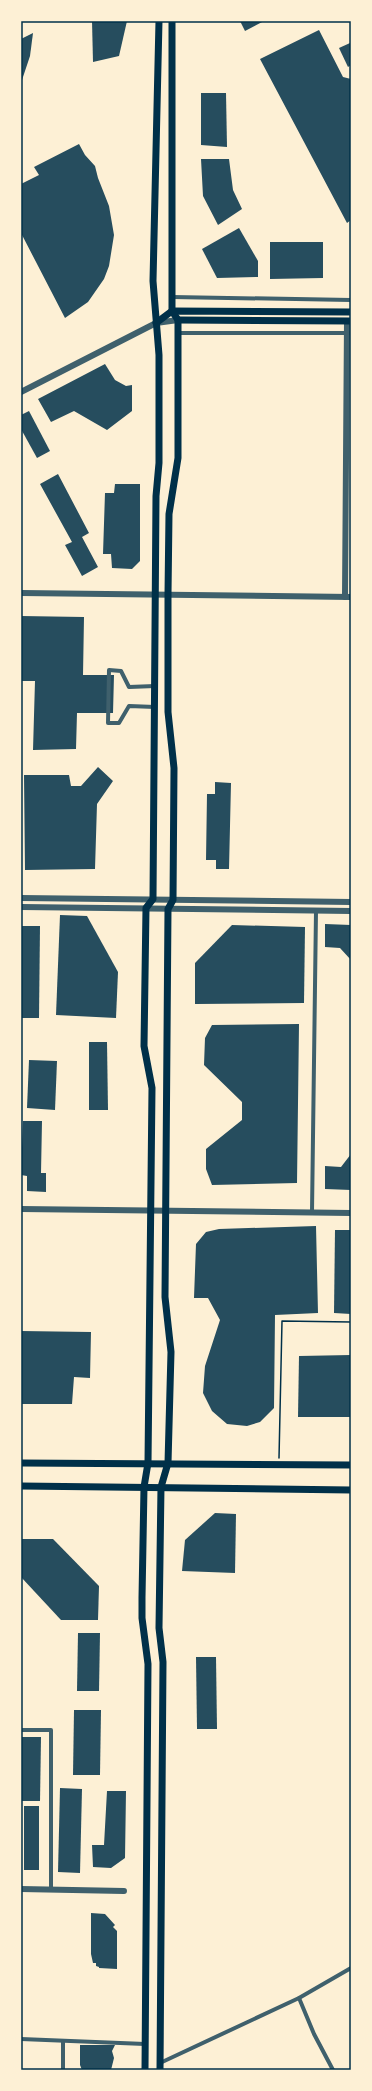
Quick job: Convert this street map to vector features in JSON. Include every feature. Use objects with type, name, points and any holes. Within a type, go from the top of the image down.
[{"type":"main road","points":[[145,2070],[148,1664],[142,1618],[144,1487],[148,1463],[152,1088],[144,1046],[146,908],[153,899],[156,496],[159,463],[159,355],[153,281],[159,21]]},
{"type":"main road","points":[[160,2066],[163,1662],[159,1628],[161,1487],[168,1463],[171,1352],[166,1297],[165,1211],[168,909],[172,900],[174,768],[168,712],[168,594],[169,514],[178,458],[178,320],[172,311],[172,21]]},
{"type":"main road","points":[[156,323],[172,311],[351,312]]},
{"type":"main road","points":[[178,320],[349,321]]},
{"type":"main road","points":[[21,1463],[351,1465]]},
{"type":"main road","points":[[21,1486],[351,1490]]},
{"type":"street","points":[[172,297],[351,300]]},
{"type":"street","points":[[21,392],[156,323],[178,320]]},
{"type":"street","points":[[21,593],[348,597],[349,321]]},
{"type":"street","points":[[178,334],[349,333]]},
{"type":"street","points":[[155,686],[129,687],[121,671],[109,670],[108,723],[119,723],[128,706],[155,707]]},
{"type":"street","points":[[21,898],[351,902]]},
{"type":"street","points":[[21,907],[351,911]]},
{"type":"street","points":[[312,1212],[316,911]]},
{"type":"street","points":[[21,1209],[351,1213]]},
{"type":"street","points":[[21,1730],[51,1730],[51,1890]]},
{"type":"street","points":[[21,1889],[124,1891]]},
{"type":"street","points":[[160,2066],[299,1998],[351,1968]]},
{"type":"street","points":[[299,1998],[314,2034],[333,2070]]},
{"type":"street","points":[[21,2039],[63,2042],[145,2044]]},
{"type":"street","points":[[63,2042],[63,2070]]},
{"type":"path","points":[[279,1464],[282,1321],[351,1322]]},
{"type":"building","points":[[92,21],[127,21],[119,56],[93,62]]},
{"type":"building","points":[[240,21],[264,21],[245,31]]},
{"type":"building","points":[[319,30],[343,77],[351,79],[351,220],[347,223],[260,59]]},
{"type":"building","points":[[33,33],[30,56],[21,83],[21,39]]},
{"type":"building","points":[[350,43],[351,65],[348,67],[339,48]]},
{"type":"building","points":[[201,93],[226,93],[227,147],[201,145]]},
{"type":"building","points":[[79,144],[85,155],[95,166],[109,206],[114,235],[109,266],[104,279],[88,302],[65,318],[21,233],[21,184],[39,175],[34,167]]},
{"type":"building","points":[[201,159],[229,159],[233,190],[242,209],[218,225],[203,196]]},
{"type":"building","points":[[239,228],[258,261],[258,277],[217,278],[202,249]]},
{"type":"building","points":[[270,242],[323,242],[323,278],[270,279]]},
{"type":"building","points":[[105,364],[115,380],[126,386],[132,385],[132,411],[107,430],[74,411],[51,422],[38,399]]},
{"type":"building","points":[[29,411],[50,451],[37,458],[21,429],[21,415]]},
{"type":"building","points":[[58,474],[89,533],[82,537],[98,567],[82,576],[65,545],[72,542],[40,484]]},
{"type":"building","points":[[115,484],[140,484],[140,561],[132,569],[112,568],[111,554],[103,554],[105,493],[114,493]]},
{"type":"building","points":[[21,616],[84,617],[83,675],[114,675],[113,713],[77,713],[76,749],[33,750],[35,681],[21,681]]},
{"type":"building","points":[[98,767],[113,781],[97,804],[95,869],[25,870],[24,775],[69,775],[71,786],[81,786]]},
{"type":"building","points":[[215,782],[231,783],[229,869],[216,869],[216,860],[206,860],[207,794],[215,794]]},
{"type":"building","points":[[60,915],[87,916],[118,972],[116,1018],[56,1015]]},
{"type":"building","points":[[325,924],[351,925],[351,960],[340,948],[325,947]]},
{"type":"building","points":[[232,925],[305,927],[304,1003],[195,1004],[195,963]]},
{"type":"building","points":[[22,926],[40,926],[39,1018],[21,1018]]},
{"type":"building","points":[[299,1024],[297,1183],[212,1185],[206,1169],[206,1149],[242,1120],[242,1102],[204,1065],[205,1038],[212,1025]]},
{"type":"building","points":[[89,1042],[107,1042],[108,1110],[89,1110]]},
{"type":"building","points":[[29,1060],[57,1061],[55,1110],[27,1108]]},
{"type":"building","points":[[23,1121],[42,1121],[41,1173],[46,1173],[46,1192],[27,1191],[27,1176],[21,1175]]},
{"type":"building","points":[[351,1154],[351,1190],[325,1189],[325,1166],[341,1167]]},
{"type":"building","points":[[316,1226],[318,1313],[275,1315],[274,1408],[260,1422],[247,1426],[227,1424],[212,1411],[203,1393],[205,1366],[220,1320],[208,1298],[194,1298],[196,1244],[206,1232],[219,1229]]},
{"type":"building","points":[[335,1230],[351,1230],[351,1314],[334,1313]]},
{"type":"building","points":[[21,1331],[91,1332],[90,1378],[74,1377],[72,1404],[21,1404]]},
{"type":"building","points":[[351,1355],[351,1417],[298,1417],[299,1356]]},
{"type":"building","points":[[215,1513],[236,1514],[235,1573],[182,1571],[185,1540]]},
{"type":"building","points":[[21,1539],[53,1539],[99,1586],[98,1620],[61,1620],[21,1577]]},
{"type":"building","points":[[78,1633],[100,1633],[99,1691],[77,1691]]},
{"type":"building","points":[[196,1657],[216,1657],[217,1729],[197,1729]]},
{"type":"building","points":[[74,1710],[101,1710],[100,1775],[73,1775]]},
{"type":"building","points":[[22,1737],[41,1737],[40,1801],[22,1801]]},
{"type":"building","points":[[60,1788],[82,1789],[80,1873],[58,1872]]},
{"type":"building","points":[[107,1791],[126,1791],[125,1858],[111,1868],[93,1867],[92,1845],[104,1845]]},
{"type":"building","points":[[24,1806],[39,1806],[39,1870],[24,1870]]},
{"type":"building","points":[[91,1913],[105,1914],[115,1925],[113,1927],[117,1931],[117,1969],[99,1968],[96,1966],[96,1963],[93,1963],[91,1954]]},
{"type":"building","points":[[80,2045],[115,2045],[112,2051],[114,2058],[111,2070],[82,2070],[80,2065]]}]
